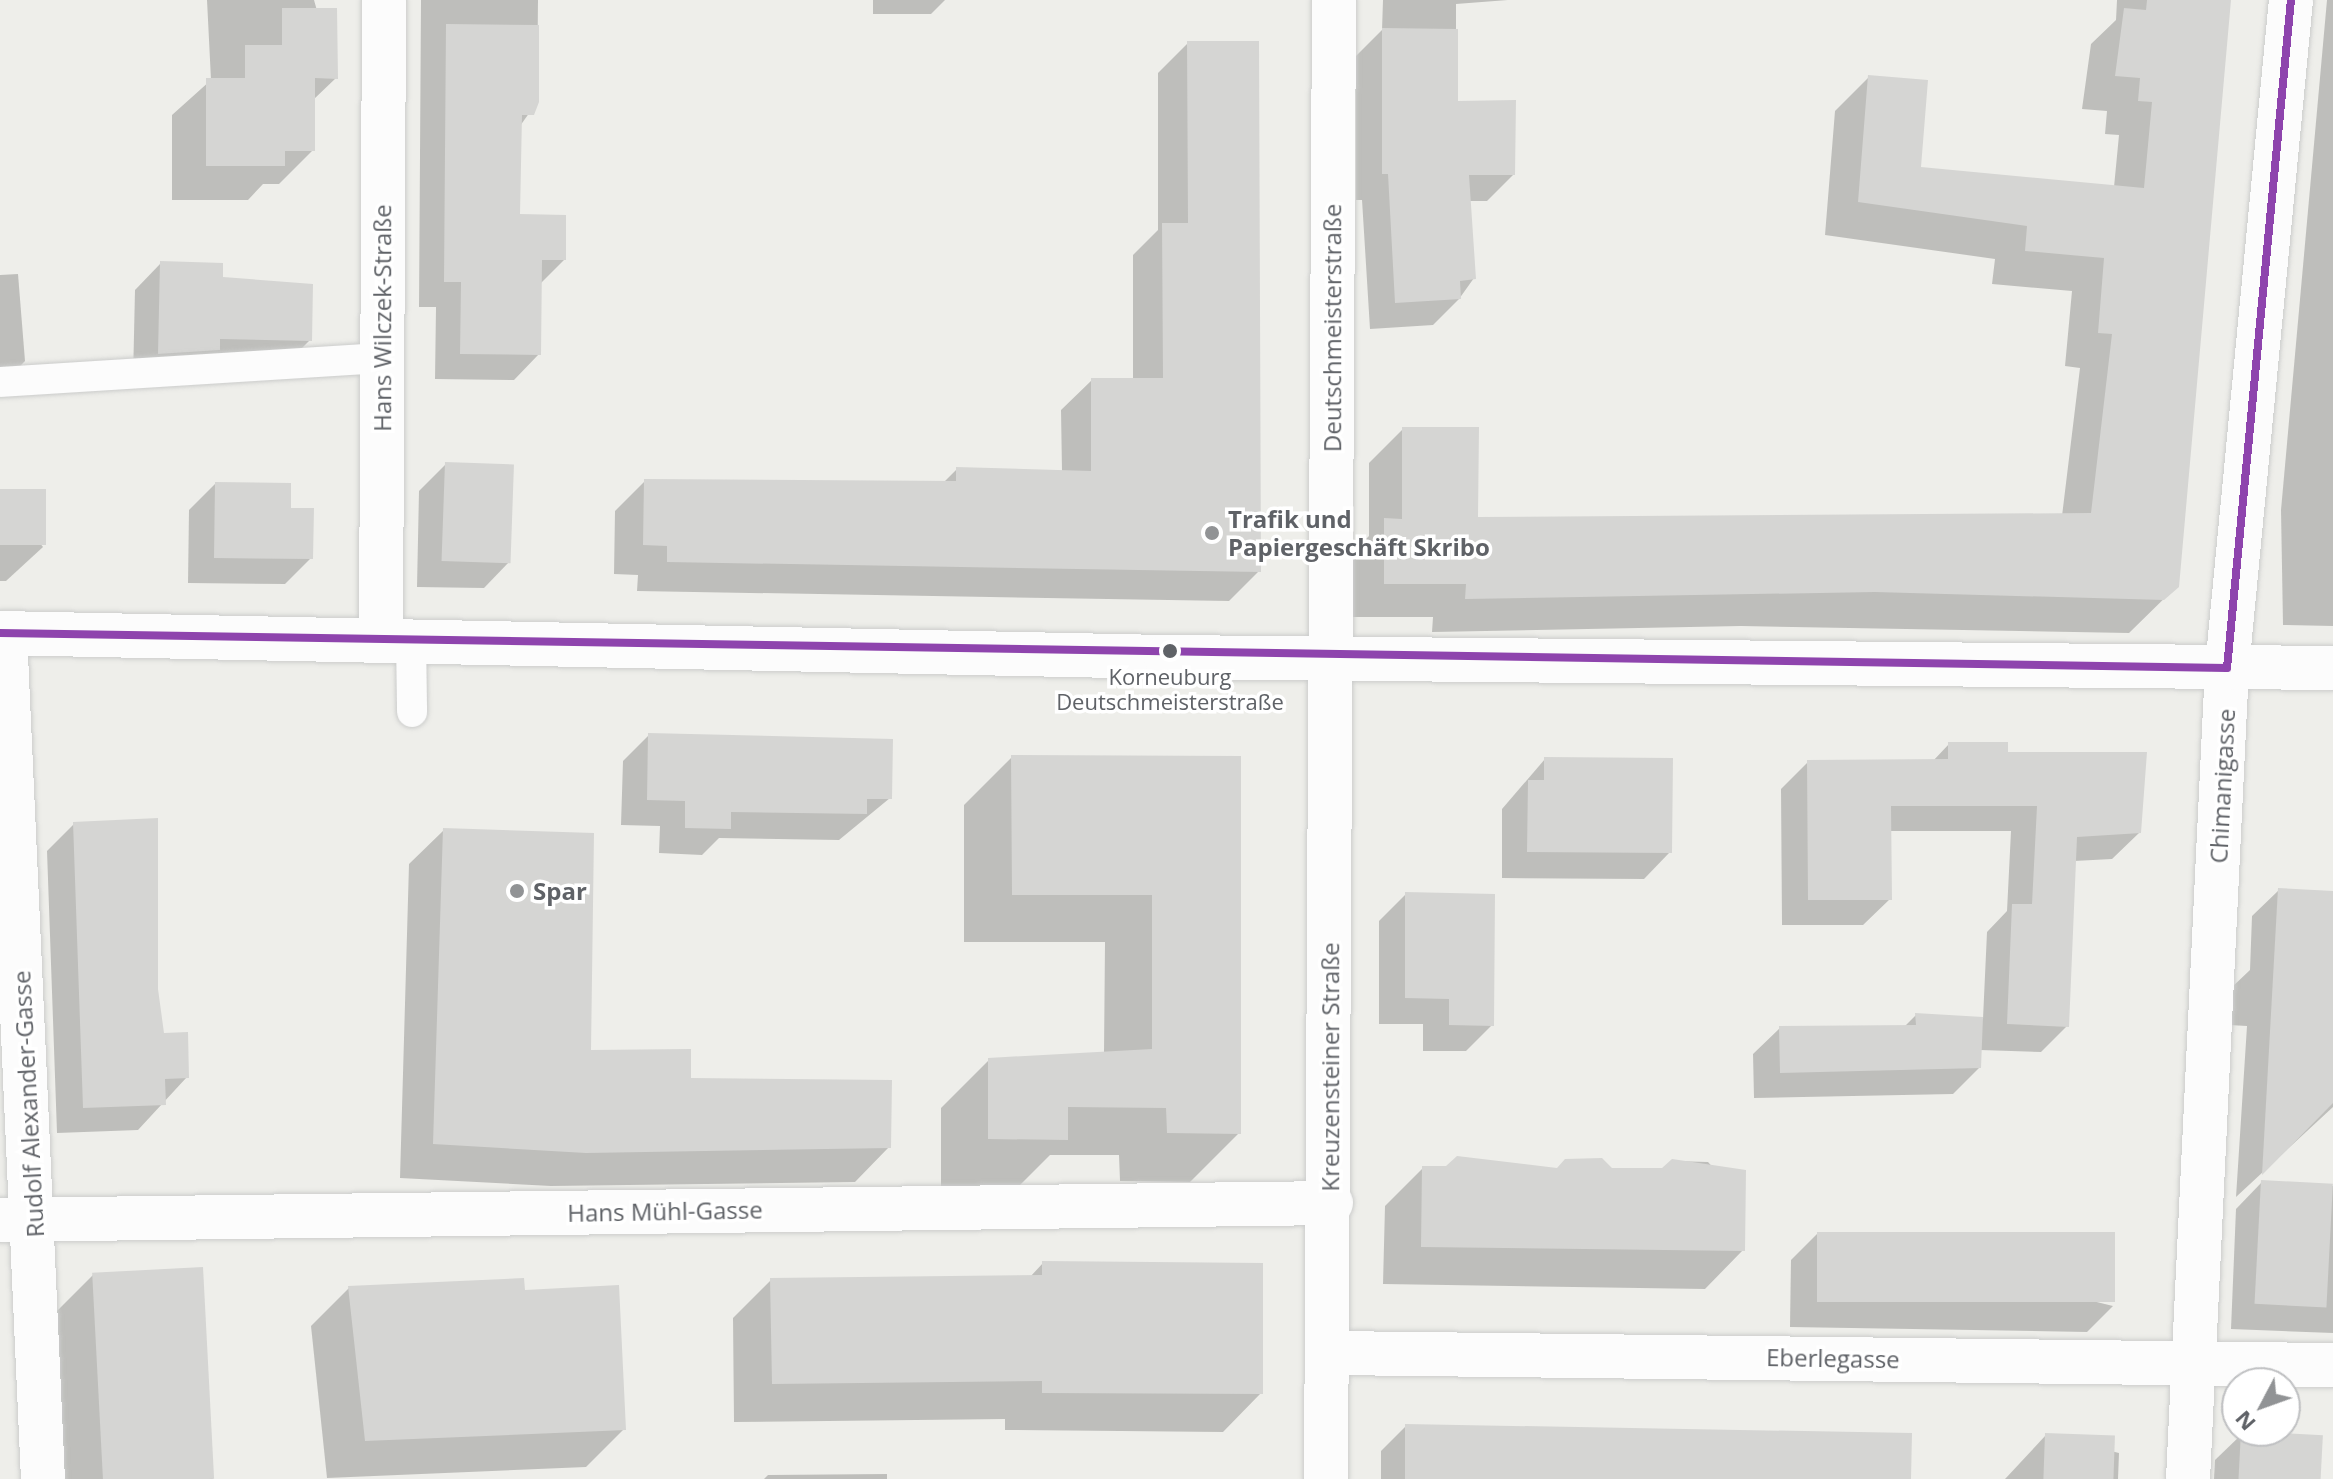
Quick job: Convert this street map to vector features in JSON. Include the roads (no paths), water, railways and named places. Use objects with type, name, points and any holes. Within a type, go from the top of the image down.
[{"type":"street","name":"Hans Wilczek-Straße","points":[[384,0],[382,358],[396,636]]},
{"type":"street","name":"Deutschmeisterstraße","points":[[1329,656],[1334,0]]},
{"type":"street","name":"Chimanigasse","points":[[2188,1479],[2227,668],[2291,0]]},
{"type":"street","points":[[3,633],[396,636],[1329,656],[2333,668]]},
{"type":"street","name":"Rudolf Alexander-Gasse","points":[[3,633],[17,1220],[43,1479]]},
{"type":"street","name":"Kreuzensteiner Straße","points":[[1326,1479],[1332,1353],[1329,656]]},
{"type":"street","name":"Hans Mühl-Gasse","points":[[17,1220],[1331,1203]]},
{"type":"street","name":"Eberlegasse","points":[[1332,1353],[2333,1365]]},
{"type":"lane","points":[[0,382],[382,358]]},
{"type":"lane","points":[[396,636],[412,712]]},
{"type":"place","name":"Trafik und Papiergeschäft Skribo","points":[[1212,533]]},
{"type":"place","name":"Korneuburg Deutschmeisterstraße","points":[[1170,651]]},
{"type":"place","name":"Spar","points":[[517,891]]}]
